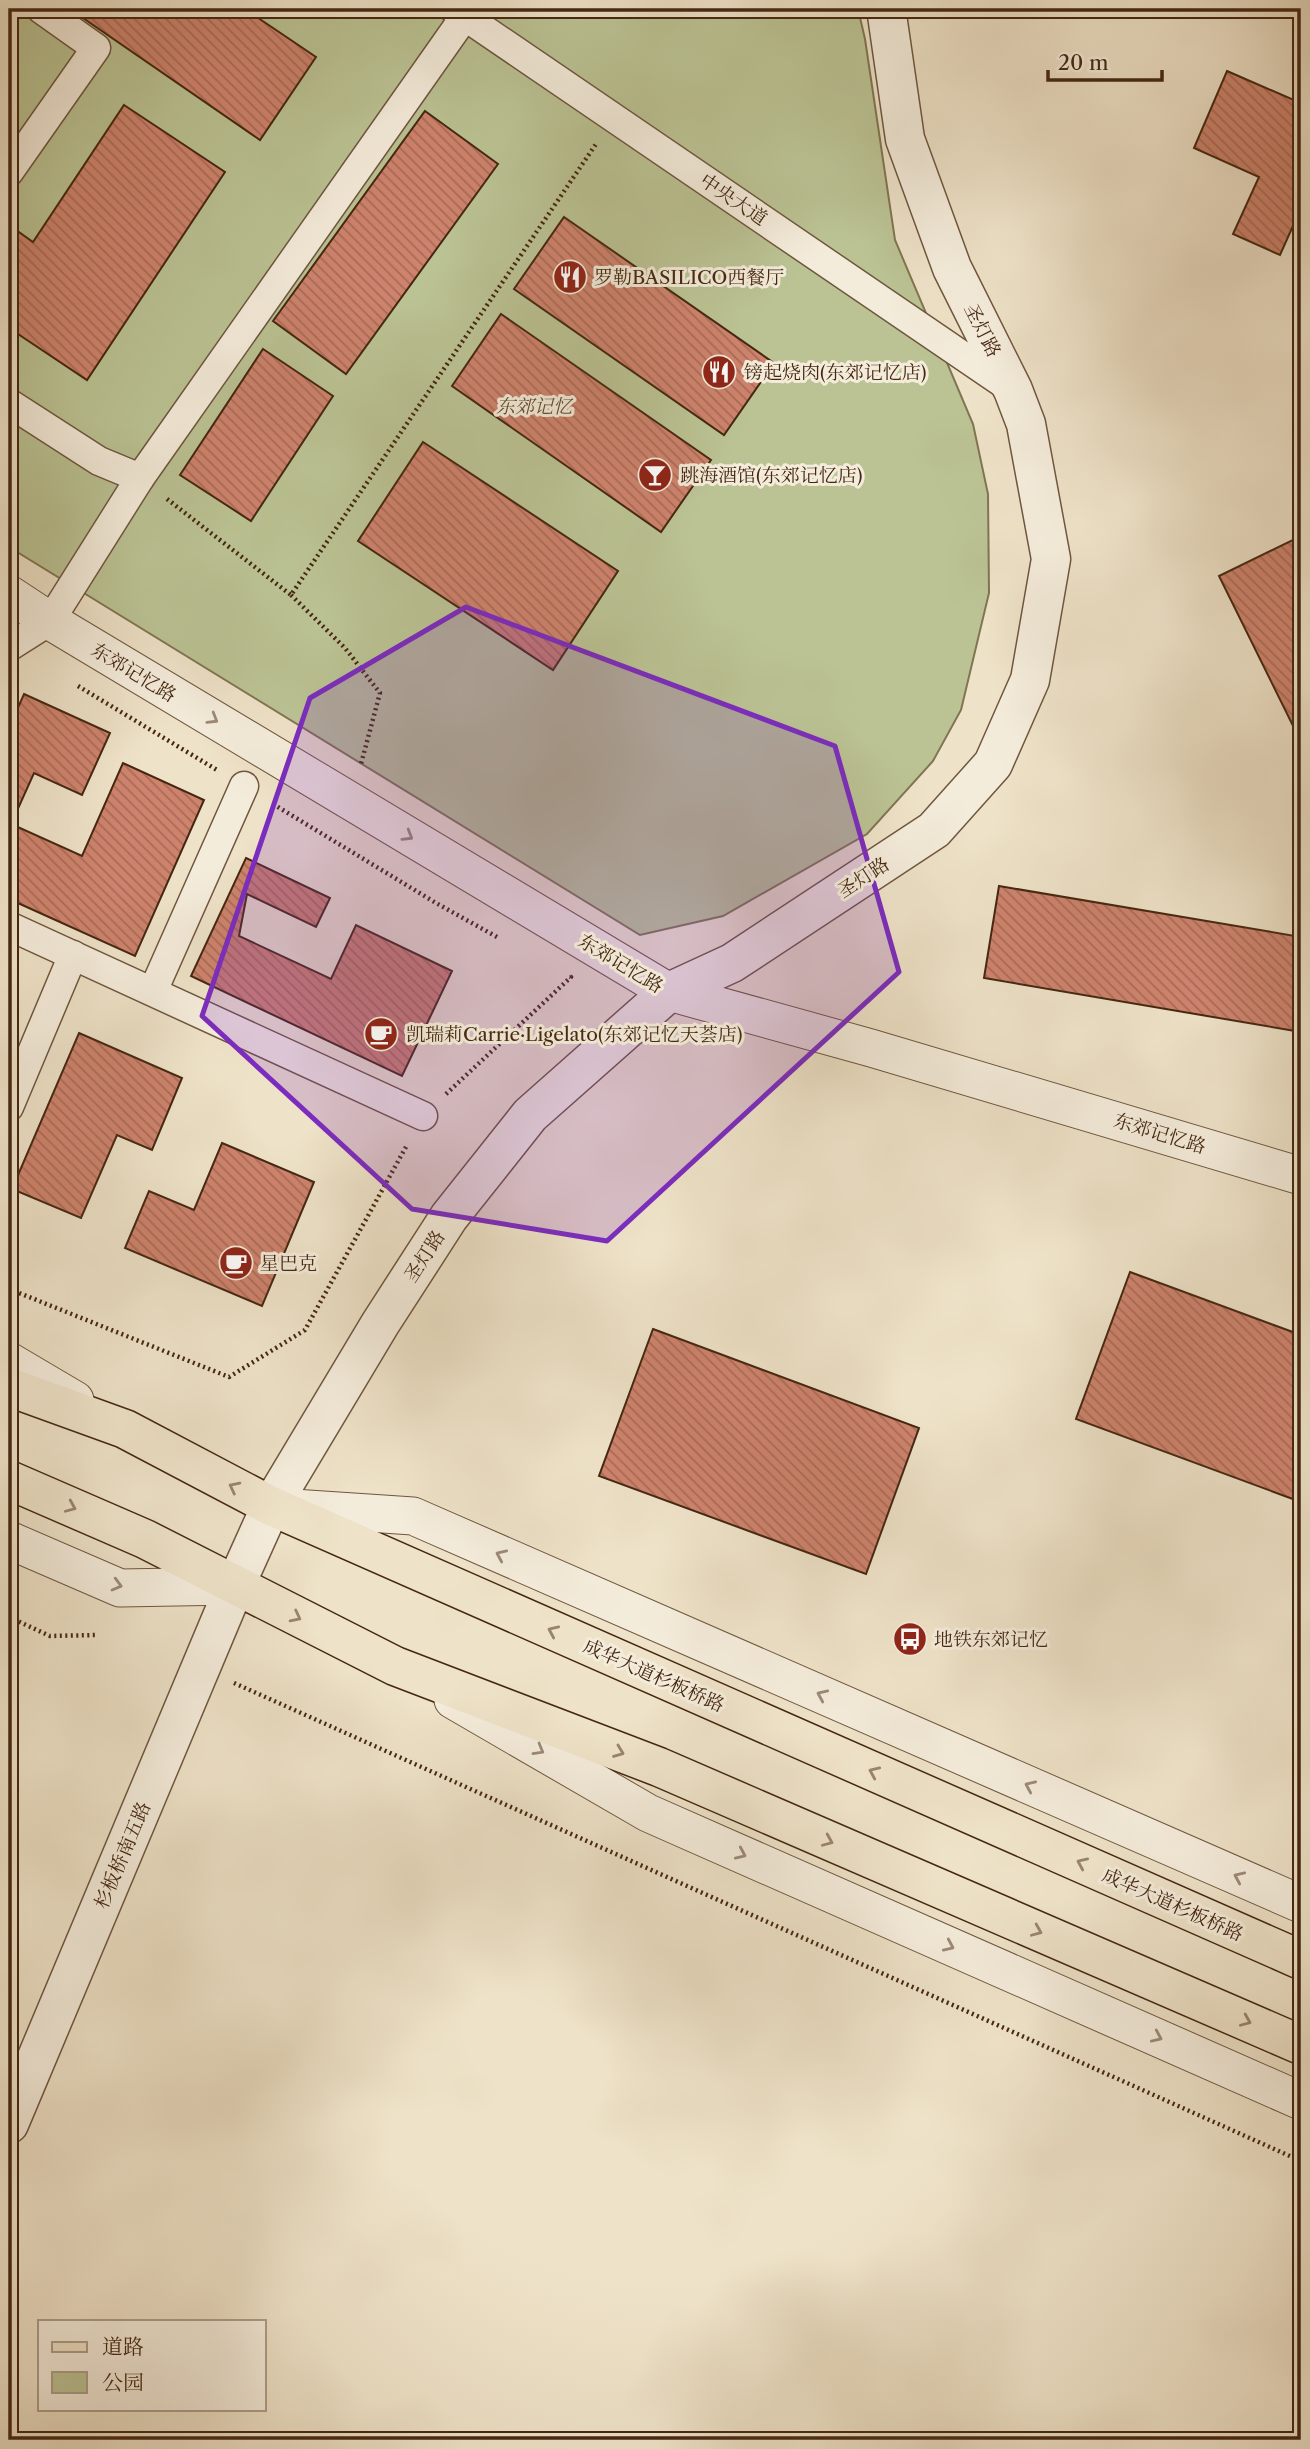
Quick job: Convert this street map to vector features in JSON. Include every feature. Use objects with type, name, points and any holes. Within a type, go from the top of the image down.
[{"type":"main road","name":"成华大道杉板桥路","points":[[9,1387],[125,1429],[271,1506],[1301,1960]]},
{"type":"main road","points":[[9,1480],[145,1539],[395,1666],[659,1768],[1301,2045]]},
{"type":"street","points":[[9,173],[96,48],[41,9]]},
{"type":"street","points":[[9,647],[50,621],[140,478],[463,11]]},
{"type":"street","name":"中央大道","points":[[463,11],[1013,390]]},
{"type":"street","name":"圣灯路","points":[[235,1586],[271,1506],[380,1324],[449,1217],[530,1115],[669,992],[732,964],[934,830],[993,764],[1030,680],[1051,559],[1026,424],[1013,390],[952,268],[905,139],[884,11]]},
{"type":"street","points":[[9,403],[99,461],[140,478]]},
{"type":"street","name":"东郊记忆路","points":[[9,594],[669,992],[871,1048],[1301,1176]]},
{"type":"street","points":[[153,991],[244,786]]},
{"type":"street","points":[[9,926],[423,1116]]},
{"type":"street","points":[[9,1107],[73,955]]},
{"type":"street","points":[[9,1361],[125,1429]]},
{"type":"street","points":[[271,1506],[413,1516],[1301,1904]]},
{"type":"street","points":[[9,1540],[120,1588],[235,1586]]},
{"type":"street","name":"杉板桥南五路","points":[[9,2123],[235,1586]]},
{"type":"street","points":[[395,1666],[648,1813],[1301,2101]]},
{"type":"path","points":[[291,595],[614,117]]},
{"type":"path","points":[[140,478],[291,595],[345,648],[380,693],[351,802]]},
{"type":"path","points":[[9,1617],[50,1636],[96,1634]]},
{"type":"path","points":[[201,1669],[1301,2161]]},
{"type":"highlighted area","points":[[466,607],[835,746],[899,972],[607,1241],[412,1209],[202,1016],[310,698]]},
{"type":"green space","name":"东郊记忆","points":[[9,9],[858,9],[865,39],[895,240],[973,424],[988,494],[989,593],[961,710],[933,761],[867,834],[723,916],[640,935],[9,547]]},
{"type":"building","points":[[70,9],[245,9],[316,57],[260,140]]},
{"type":"building","points":[[1227,71],[1296,101],[1301,88],[1301,208],[1280,255],[1233,234],[1259,177],[1194,148]]},
{"type":"building","points":[[124,105],[225,172],[87,380],[9,328],[9,225],[33,242]]},
{"type":"building","points":[[425,111],[498,164],[346,374],[273,321]]},
{"type":"building","points":[[564,217],[774,363],[724,435],[514,289]]},
{"type":"building","points":[[501,314],[711,460],[661,532],[452,386]]},
{"type":"building","points":[[263,349],[333,396],[251,521],[180,475]]},
{"type":"building","points":[[423,442],[618,571],[553,670],[358,541]]},
{"type":"building","points":[[1301,536],[1301,742],[1219,576]]},
{"type":"building","points":[[24,694],[110,733],[82,795],[34,773],[11,824],[82,856],[123,763],[204,800],[135,956],[9,899],[9,728]]},
{"type":"building","points":[[246,858],[330,898],[316,927],[247,894],[239,936],[331,979],[356,925],[452,971],[402,1076],[191,976]]},
{"type":"building","points":[[999,886],[1301,937],[1301,1032],[984,978]]},
{"type":"building","points":[[79,1033],[182,1078],[152,1150],[117,1135],[81,1218],[12,1189]]},
{"type":"building","points":[[222,1143],[314,1182],[262,1306],[125,1248],[149,1191],[194,1210]]},
{"type":"building","points":[[1130,1272],[1301,1335],[1301,1502],[1076,1419]]},
{"type":"building","points":[[653,1329],[919,1428],[866,1574],[599,1476]]},
{"type":"place","name":"罗勒BASILICO西餐厅","points":[[570,277]]},
{"type":"place","name":"镑起烧肉(东郊记忆店)","points":[[719,372]]},
{"type":"place","name":"跳海酒馆(东郊记忆店)","points":[[655,475]]},
{"type":"place","name":"凯瑞莉Carrie·Ligelato(东郊记忆天荟店)","points":[[381,1034]]},
{"type":"place","name":"星巴克","points":[[236,1263]]},
{"type":"place","name":"地铁东郊记忆","points":[[910,1639]]}]
